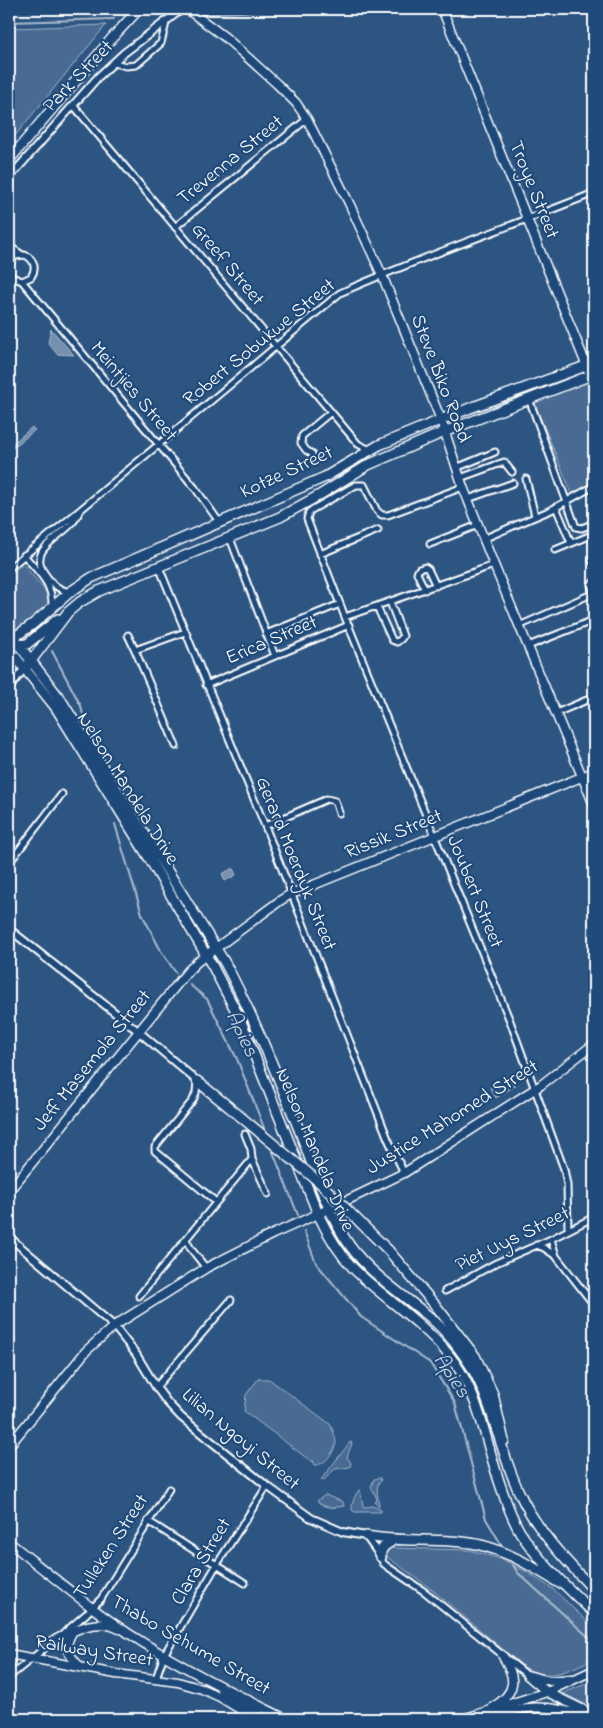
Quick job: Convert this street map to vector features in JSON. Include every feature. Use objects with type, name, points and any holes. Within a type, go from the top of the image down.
[{"type":"main road","points":[[9,160],[139,9]]},
{"type":"main road","name":"Steve Biko Road","points":[[187,9],[226,38],[277,84],[296,103],[307,119],[382,275],[441,420],[456,468],[483,539],[594,805]]},
{"type":"main road","name":"Troye Street","points":[[442,9],[528,220],[591,364],[593,378]]},
{"type":"main road","name":"Kotze Street","points":[[12,640],[70,592],[91,578],[333,473],[370,450],[441,420],[591,364]]},
{"type":"main road","name":"Kotze Street","points":[[24,669],[68,612],[98,591],[297,509],[368,464],[529,399],[593,378]]},
{"type":"main road","points":[[12,640],[30,642],[68,612]]},
{"type":"main road","name":"Nelson Mandela Drive","points":[[12,640],[61,700],[216,948],[254,1020],[329,1209],[351,1246],[384,1281],[432,1318],[465,1357],[482,1388],[518,1491],[539,1528],[594,1590]]},
{"type":"main road","name":"Nelson Mandela Drive","points":[[9,649],[60,715],[149,858],[206,955],[240,1019],[318,1214],[333,1242],[352,1267],[373,1287],[422,1326],[455,1363],[474,1399],[500,1486],[520,1531],[540,1558],[594,1613]]},
{"type":"main road","name":"Rissik Street","points":[[216,948],[291,894],[594,772]]},
{"type":"main road","name":"Jeff Masemola Street","points":[[9,1191],[183,976],[216,948]]},
{"type":"main road","name":"Justice Mahomed Street","points":[[9,1446],[86,1351],[114,1326],[206,1268],[404,1173],[535,1089],[594,1044]]},
{"type":"main road","points":[[197,1081],[319,1182],[388,1250],[450,1323],[479,1362],[493,1394],[508,1462]]},
{"type":"main road","points":[[366,1536],[394,1540],[475,1544],[527,1564],[577,1596]]},
{"type":"main road","points":[[381,1557],[382,1548],[394,1540]]},
{"type":"main road","name":"Thabo Sehume Street","points":[[9,1542],[92,1608],[142,1642],[286,1719]]},
{"type":"main road","points":[[55,1640],[86,1625],[100,1624],[115,1628],[142,1642]]},
{"type":"main road","points":[[73,1631],[67,1643],[67,1648],[70,1657],[80,1667]]},
{"type":"main road","name":"Railway Street","points":[[9,1654],[116,1674],[178,1682],[220,1697],[256,1719]]},
{"type":"main road","points":[[483,1713],[499,1703],[511,1690],[513,1676],[502,1655]]},
{"type":"main road","points":[[464,1719],[546,1692],[594,1670]]},
{"type":"main road","points":[[527,1675],[550,1681],[576,1679]]},
{"type":"main road","points":[[527,1675],[546,1692],[594,1716]]},
{"type":"main road","points":[[219,1684],[222,1690],[229,1696],[266,1719]]},
{"type":"main road","points":[[489,1719],[515,1710],[545,1707],[594,1716]]},
{"type":"street","name":"Park Street","points":[[9,178],[73,105],[114,63],[182,9]]},
{"type":"street","points":[[114,63],[126,66],[136,65],[161,43],[166,23]]},
{"type":"street","name":"Greef Street","points":[[73,105],[358,444],[370,450]]},
{"type":"street","name":"Trevenna Street","points":[[175,227],[307,119]]},
{"type":"street","name":"Robert Sobukwe Street","points":[[9,568],[276,348],[335,296],[382,275],[594,193]]},
{"type":"street","points":[[9,246],[30,258],[34,267],[31,276],[22,280],[15,279],[9,272]]},
{"type":"street","points":[[9,264],[15,256],[21,254]]},
{"type":"street","name":"Meintjies Street","points":[[22,280],[195,488],[220,523]]},
{"type":"street","points":[[529,399],[577,527],[582,528],[594,523]]},
{"type":"street","points":[[312,454],[301,443],[302,436],[331,412]]},
{"type":"street","points":[[358,444],[358,458]]},
{"type":"street","points":[[456,468],[495,452]]},
{"type":"street","points":[[460,478],[504,462],[512,472]]},
{"type":"street","points":[[526,479],[535,516]]},
{"type":"street","points":[[468,499],[513,483]]},
{"type":"street","name":"Joubert Street","points":[[463,487],[388,515],[382,515],[376,511],[364,485],[356,485],[313,509],[307,516],[308,524],[512,1026],[564,1169],[567,1185],[568,1228]]},
{"type":"street","points":[[483,539],[556,507],[594,486]]},
{"type":"street","points":[[556,507],[571,543]]},
{"type":"street","points":[[70,592],[59,589],[48,579],[40,566],[39,556],[43,549],[75,520],[79,511]]},
{"type":"street","points":[[430,544],[478,524]]},
{"type":"street","points":[[320,554],[378,530]]},
{"type":"street","points":[[555,550],[594,534]]},
{"type":"street","points":[[230,538],[275,656]]},
{"type":"street","points":[[24,555],[50,588],[52,607]]},
{"type":"street","points":[[345,617],[494,565]]},
{"type":"street","name":"Gerard Moerdyk Street","points":[[159,567],[265,826],[388,1139],[404,1173]]},
{"type":"street","points":[[425,590],[417,573],[419,569],[425,567],[428,569],[436,586]]},
{"type":"street","points":[[594,582],[592,584],[594,591]]},
{"type":"street","points":[[519,626],[587,596]]},
{"type":"street","points":[[377,607],[392,640],[397,642],[402,636],[390,602]]},
{"type":"street","points":[[266,634],[340,604]]},
{"type":"street","points":[[528,646],[594,620]]},
{"type":"street","name":"Erica Street","points":[[206,685],[349,625]]},
{"type":"street","points":[[135,650],[185,632]]},
{"type":"street","points":[[128,635],[176,746]]},
{"type":"street","points":[[9,688],[24,669]]},
{"type":"street","points":[[556,713],[594,697]]},
{"type":"street","points":[[9,863],[62,794]]},
{"type":"street","points":[[265,826],[328,799],[335,801],[339,814]]},
{"type":"street","points":[[9,939],[11,931],[138,1031],[197,1081],[196,1092],[192,1100],[156,1147],[155,1151],[216,1202]]},
{"type":"street","points":[[245,1134],[251,1149],[252,1159],[268,1194]]},
{"type":"street","points":[[139,1296],[252,1159]]},
{"type":"street","name":"Piet Uys Street","points":[[445,1291],[489,1266],[594,1216]]},
{"type":"street","name":"Lilian Ngoyi Street","points":[[9,1237],[114,1326],[136,1354],[156,1388],[181,1417],[267,1486],[311,1518],[343,1532],[366,1536]]},
{"type":"street","points":[[551,1238],[556,1256]]},
{"type":"street","points":[[186,1240],[190,1250],[206,1268]]},
{"type":"street","points":[[536,1245],[556,1256],[594,1305]]},
{"type":"street","points":[[156,1388],[231,1300]]},
{"type":"street","name":"Clara Street","points":[[156,1678],[164,1655],[216,1566],[267,1486]]},
{"type":"street","name":"Tulleken Street","points":[[9,1677],[92,1608],[109,1586],[169,1489]]},
{"type":"street","points":[[148,1521],[245,1583]]},
{"type":"street","points":[[366,1536],[381,1557],[383,1563],[425,1592],[527,1675]]},
{"type":"shaded area","points":[[106,25],[9,143],[9,28]]},
{"type":"shaded area","points":[[51,329],[74,355],[57,354],[48,343]]},
{"type":"shaded area","points":[[594,377],[594,488],[573,496],[533,400]]},
{"type":"shaded area","points":[[32,427],[35,430],[9,451],[9,447]]},
{"type":"shaded area","points":[[23,564],[51,598],[50,602],[17,632],[9,619],[9,574]]},
{"type":"shaded area","points":[[233,868],[236,875],[225,881],[222,874]]},
{"type":"shaded area","points":[[510,1075],[516,1085],[496,1098],[490,1088]]},
{"type":"shaded area","points":[[258,1379],[269,1379],[330,1424],[336,1443],[331,1455],[325,1461],[314,1465],[313,1460],[312,1462],[244,1411],[246,1395]]},
{"type":"shaded area","points":[[350,1442],[352,1443],[347,1457],[351,1463],[350,1467],[335,1469],[324,1480],[321,1480]]},
{"type":"shaded area","points":[[380,1478],[381,1481],[378,1484],[377,1491],[379,1506],[375,1503],[377,1499],[371,1487],[374,1479]]},
{"type":"shaded area","points":[[360,1489],[363,1506],[372,1506],[381,1510],[381,1512],[355,1512],[352,1510],[354,1499]]},
{"type":"shaded area","points":[[325,1495],[343,1502],[344,1506],[326,1507],[317,1501]]},
{"type":"shaded area","points":[[391,1548],[469,1550],[501,1559],[525,1571],[553,1589],[594,1628],[594,1659],[559,1673],[542,1674],[533,1672],[524,1667],[430,1588],[387,1557],[387,1552]]},
{"type":"shaded area","points":[[594,1681],[594,1709],[563,1693]]},
{"type":"waterway","points":[[203,14],[291,9]]},
{"type":"waterway","points":[[9,22],[114,19]]},
{"type":"waterway","name":"Apies","points":[[52,651],[81,706],[83,715]]},
{"type":"waterway","name":"Apies","points":[[115,824],[142,914],[161,951],[176,973]]},
{"type":"waterway","name":"Apies","points":[[190,985],[207,999],[237,1059],[266,1133]]},
{"type":"waterway","name":"Apies","points":[[271,1147],[298,1215]]},
{"type":"waterway","name":"Apies","points":[[304,1231],[316,1263],[361,1317],[430,1363],[455,1403],[486,1519],[504,1549]]},
{"type":"waterway","name":"Apies","points":[[513,1565],[518,1573],[594,1642]]}]
